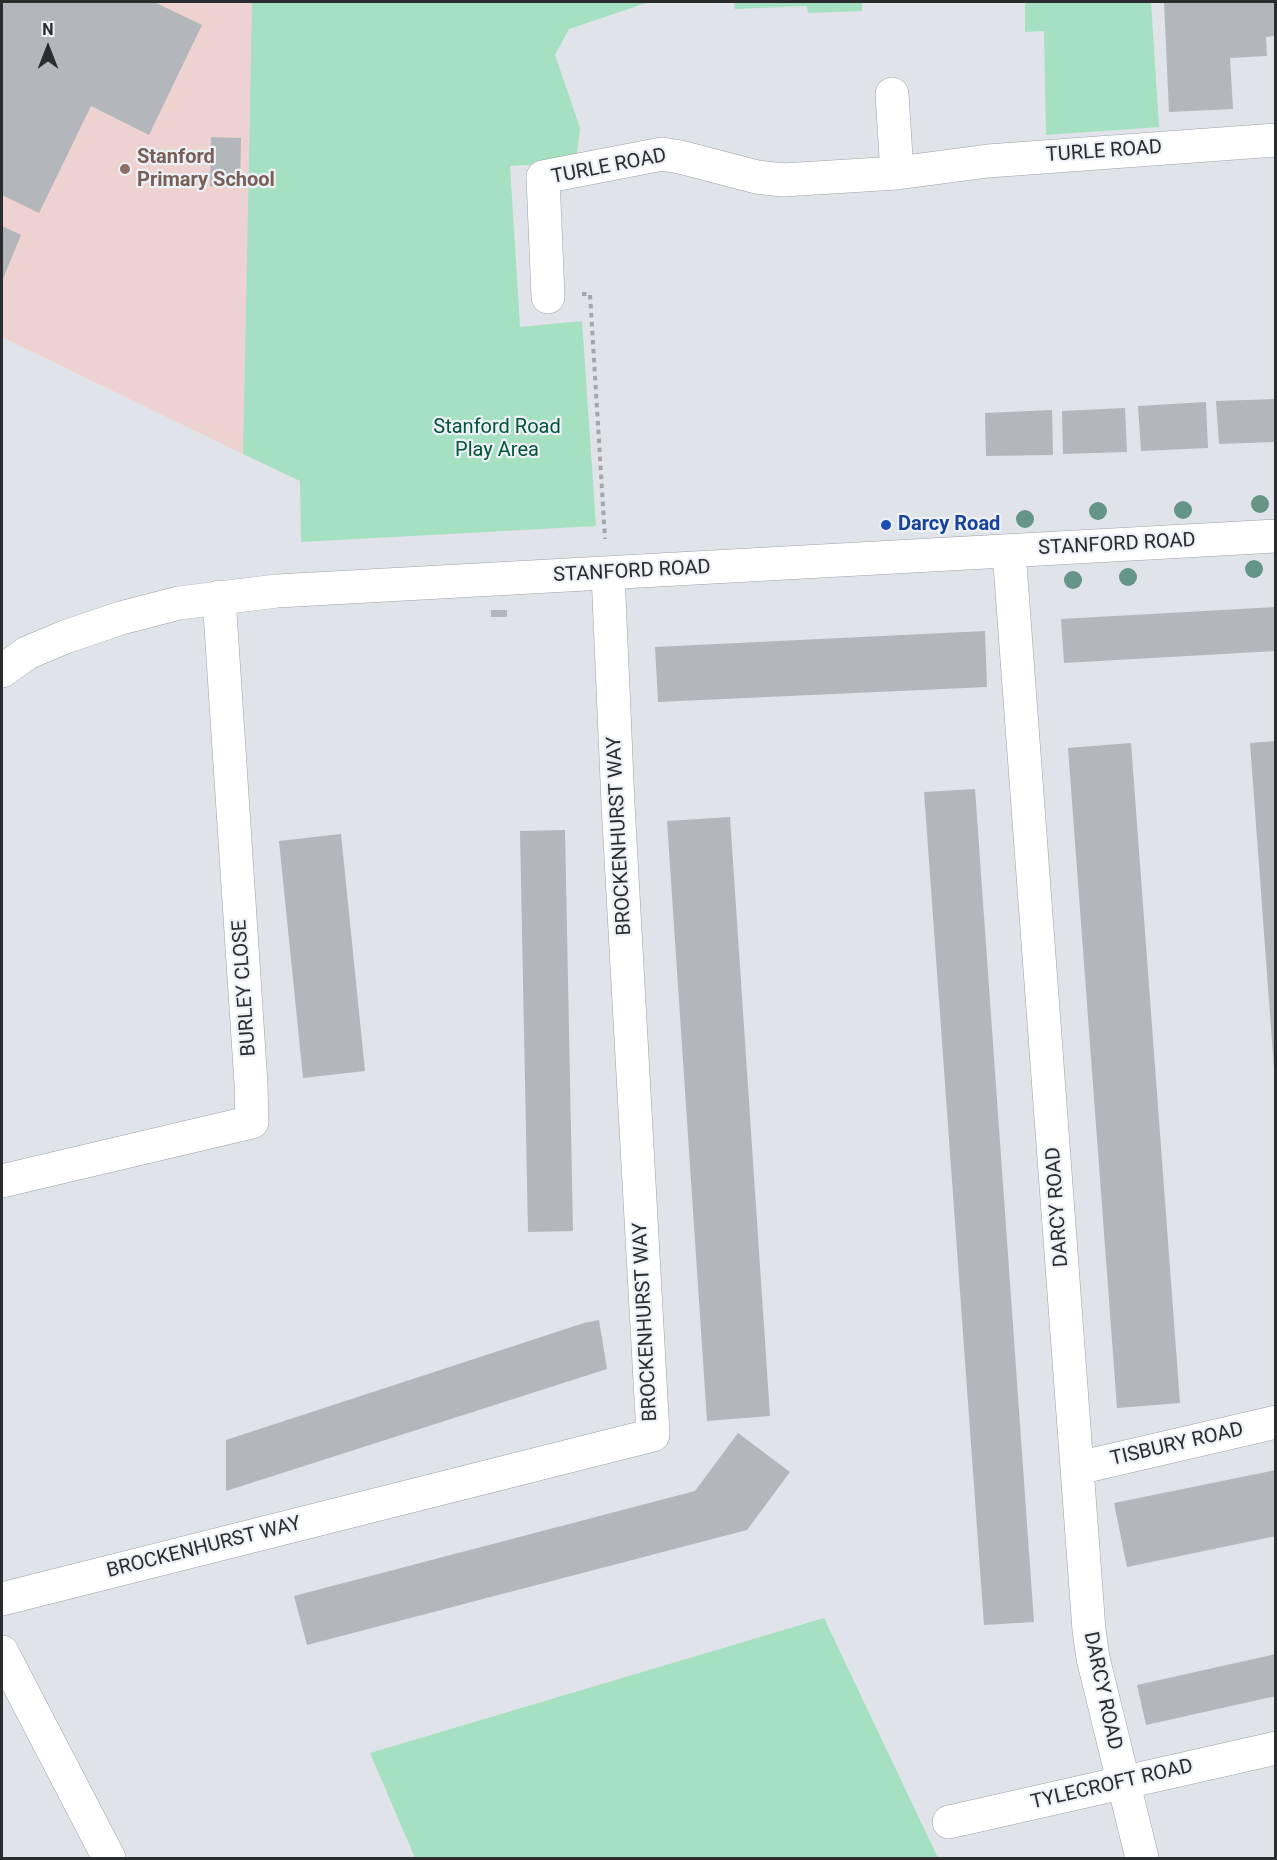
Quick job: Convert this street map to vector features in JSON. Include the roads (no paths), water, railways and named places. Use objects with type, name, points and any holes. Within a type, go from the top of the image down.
[{"type":"street","points":[[892,94],[897,173]]},
{"type":"street","name":"TURLE ROAD","points":[[549,297],[543,177],[662,154],[768,180],[897,173],[1009,159],[1275,140]]},
{"type":"street","name":"STANFORD ROAD","points":[[2,670],[27,653],[65,637],[145,611],[219,597],[277,591],[1275,536]]},
{"type":"street","name":"DARCY ROAD","points":[[1009,551],[1089,1630],[1093,1658],[1142,1858]]},
{"type":"street","name":"BROCKENHURST WAY","points":[[2,1599],[652,1435],[619,828],[608,573]]},
{"type":"street","name":"BURLEY CLOSE","points":[[2,1181],[252,1122],[219,597]]},
{"type":"street","name":"TISBURY ROAD","points":[[1078,1468],[1275,1422]]},
{"type":"street","points":[[2,1652],[109,1858]]},
{"type":"street","name":"TYLECROFT ROAD","points":[[949,1822],[1275,1748]]},
{"type":"place","name":"Stanford Primary School","points":[[125,169]]},
{"type":"place","name":"Darcy Road","points":[[886,525]]},
{"type":"park label","name":"Stanford Road Play Area","points":[[497,440]]}]
